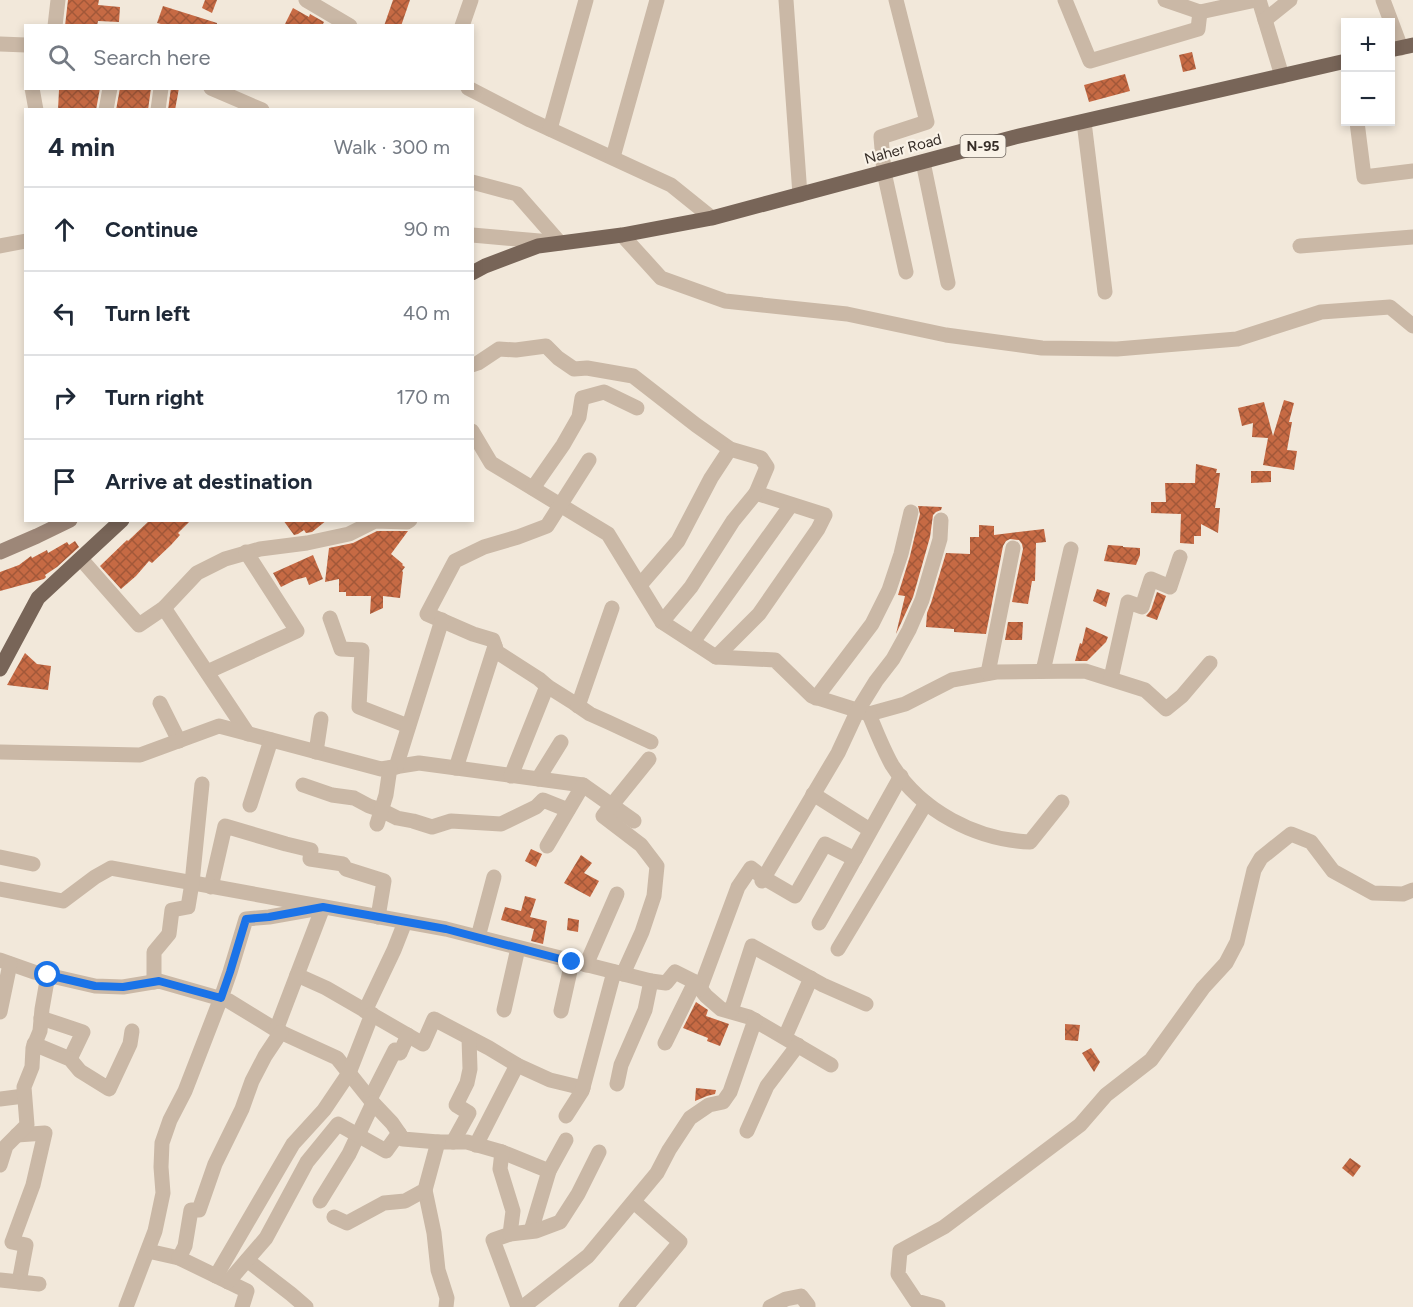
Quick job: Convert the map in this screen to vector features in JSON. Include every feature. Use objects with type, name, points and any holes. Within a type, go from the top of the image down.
[{"type":"main road","name":"Naher Road","points":[[474,272],[538,246],[622,235],[712,218],[1015,137],[1341,62]]},
{"type":"main road","points":[[1,548],[37,536],[66,522]]},
{"type":"main road","points":[[0,669],[38,598],[120,522]]},
{"type":"street","points":[[55,24],[57,0]]},
{"type":"street","points":[[306,0],[347,24]]},
{"type":"street","points":[[463,24],[471,0]]},
{"type":"street","points":[[549,129],[586,0]]},
{"type":"street","points":[[613,157],[657,0]]},
{"type":"street","points":[[786,0],[800,195]]},
{"type":"street","points":[[896,0],[927,122],[881,137],[884,172],[906,273]]},
{"type":"street","points":[[1065,0],[1090,61],[1198,29],[1200,12]]},
{"type":"street","points":[[1165,0],[1200,12],[1257,0],[1282,76]]},
{"type":"street","points":[[1265,20],[1290,0]]},
{"type":"street","points":[[1383,0],[1402,48]]},
{"type":"street","points":[[0,44],[24,48]]},
{"type":"street","points":[[32,90],[36,108]]},
{"type":"street","points":[[106,108],[110,90]]},
{"type":"street","points":[[158,108],[161,90]]},
{"type":"street","points":[[216,90],[257,108]]},
{"type":"street","points":[[472,90],[549,129],[671,185],[712,218]]},
{"type":"street","points":[[1084,122],[1105,292]]},
{"type":"street","points":[[1358,126],[1364,177],[1413,171]]},
{"type":"street","points":[[924,162],[948,283]]},
{"type":"street","points":[[474,183],[516,194],[560,243]]},
{"type":"street","points":[[474,235],[560,243]]},
{"type":"street","points":[[622,235],[661,278],[725,302],[847,314],[946,335],[1042,348],[1117,349],[1237,339],[1321,312],[1390,307],[1413,326]]},
{"type":"street","points":[[1300,246],[1413,237]]},
{"type":"street","points":[[0,246],[24,241]]},
{"type":"street","points":[[474,364],[499,349],[516,350],[546,346],[574,369],[633,376],[730,448],[761,458],[767,467],[756,493],[732,521],[691,587],[662,622]]},
{"type":"street","points":[[533,488],[579,417],[582,398],[604,392],[637,408]]},
{"type":"street","points":[[474,434],[491,463],[608,534],[662,622],[716,657],[775,660],[816,698],[864,712],[905,704],[952,681],[988,673],[1085,671],[1145,690],[1166,709],[1182,696],[1209,663]]},
{"type":"street","points":[[640,585],[678,541],[711,478],[730,448]]},
{"type":"street","points":[[589,460],[547,526],[484,547],[455,561],[427,614],[493,640],[497,652],[590,714],[651,742]]},
{"type":"street","points":[[716,657],[759,614],[818,529],[825,515],[756,493]]},
{"type":"street","points":[[693,642],[791,505]]},
{"type":"street","points":[[816,698],[872,624],[889,590],[911,512]]},
{"type":"street","points":[[763,880],[864,712],[876,681],[893,659],[909,630],[922,600],[940,538],[941,520]]},
{"type":"street","points":[[81,559],[139,625],[164,608],[197,573],[225,559],[246,552],[349,534],[373,522]]},
{"type":"street","points":[[988,673],[1013,548]]},
{"type":"street","points":[[1043,671],[1071,549]]},
{"type":"street","points":[[207,672],[297,631],[246,552]]},
{"type":"street","points":[[1111,678],[1128,602],[1142,607],[1151,579],[1170,587],[1180,557]]},
{"type":"street","points":[[164,608],[248,734]]},
{"type":"street","points":[[578,706],[612,608]]},
{"type":"street","points":[[330,618],[341,650],[362,651],[359,707],[408,726]]},
{"type":"street","points":[[379,817],[393,767],[442,620]]},
{"type":"street","points":[[456,768],[495,646]]},
{"type":"street","points":[[511,776],[547,686]]},
{"type":"street","points":[[160,703],[179,741]]},
{"type":"street","points":[[864,712],[888,756],[908,786],[926,803],[957,823],[989,836],[1029,842],[1062,802]]},
{"type":"street","points":[[316,752],[321,719]]},
{"type":"street","points":[[0,752],[140,754],[219,726],[381,769],[419,764],[584,785],[634,821]]},
{"type":"street","points":[[250,805],[271,740]]},
{"type":"street","points":[[537,779],[561,742]]},
{"type":"street","points":[[566,1116],[583,1089],[619,973],[642,932],[654,896],[657,866],[641,845],[603,816],[649,759]]},
{"type":"street","points":[[819,923],[901,776]]},
{"type":"street","points":[[154,982],[154,952],[169,934],[172,910],[188,907],[202,784]]},
{"type":"street","points":[[303,785],[332,795],[354,798],[369,806],[379,817],[413,820],[432,827],[451,820],[501,824],[536,807],[543,800],[568,810]]},
{"type":"street","points":[[547,846],[584,785]]},
{"type":"street","points":[[813,794],[870,830]]},
{"type":"street","points":[[838,949],[926,803]]},
{"type":"street","points":[[211,886],[225,826],[311,850],[310,859],[343,864],[346,869],[384,881],[378,917]]},
{"type":"street","points":[[938,1307],[916,1301],[898,1274],[900,1251],[944,1227],[1080,1125],[1106,1095],[1151,1060],[1203,988],[1226,963],[1237,942],[1254,870],[1261,858],[1292,834],[1311,842],[1332,871],[1373,893],[1403,894],[1413,890]]},
{"type":"street","points":[[665,1043],[697,985],[738,887],[751,868],[763,880],[795,896],[825,844],[855,859]]},
{"type":"street","points":[[0,857],[33,864]]},
{"type":"street","points":[[0,889],[63,901],[111,868],[446,929],[651,981],[666,983],[675,972],[697,985],[721,1009],[755,1020],[831,1065]]},
{"type":"street","points":[[478,937],[494,878]]},
{"type":"street","points":[[561,1011],[579,963],[617,894]]},
{"type":"street","points":[[179,1258],[185,1246],[191,1210],[199,1210],[215,1164],[242,1109],[252,1081],[279,1031],[323,907]]},
{"type":"street","points":[[126,1307],[155,1231],[163,1193],[162,1143],[221,998],[246,919],[323,907]]},
{"type":"street","points":[[222,1279],[293,1144],[324,1110],[349,1073],[368,1012],[405,922]]},
{"type":"street","points":[[731,1011],[752,946],[866,1004]]},
{"type":"street","points":[[504,1010],[518,948]]},
{"type":"street","points":[[0,1012],[5,962],[34,972],[95,986],[123,987],[159,981],[229,1000],[279,1031],[337,1058],[403,1139],[467,1142],[502,1152],[549,1171]]},
{"type":"street","points":[[0,1166],[6,1146],[27,1125],[24,1087],[32,1067],[34,1044],[40,1031],[48,975]]},
{"type":"street","points":[[297,975],[326,988],[423,1044],[434,1019],[517,1065],[550,1080],[583,1089]]},
{"type":"street","points":[[747,1131],[791,1041],[811,978]]},
{"type":"street","points":[[617,1084],[621,1065],[645,1010],[651,981]]},
{"type":"street","points":[[41,1018],[83,1032],[70,1059]]},
{"type":"street","points":[[523,1307],[588,1256],[657,1173],[690,1118],[709,1105],[723,1102],[730,1092],[755,1020]]},
{"type":"street","points":[[34,1044],[70,1059],[80,1071],[109,1089],[130,1044],[132,1031]]},
{"type":"street","points":[[320,1201],[349,1154],[395,1050],[400,1053],[408,1035]]},
{"type":"street","points":[[446,1307],[447,1298],[438,1270],[434,1233],[425,1190],[446,1142],[469,1113],[456,1105],[467,1083],[470,1068],[469,1038]]},
{"type":"street","points":[[476,1145],[517,1065]]},
{"type":"street","points":[[0,1099],[24,1096]]},
{"type":"street","points":[[222,1279],[247,1260],[266,1238],[307,1162],[338,1124],[386,1151],[399,1133]]},
{"type":"street","points":[[17,1135],[45,1133],[33,1185],[12,1242],[26,1245],[19,1282]]},
{"type":"street","points":[[531,1231],[549,1171],[566,1140]]},
{"type":"street","points":[[502,1152],[500,1169],[513,1211],[510,1234]]},
{"type":"street","points":[[518,1307],[493,1240],[560,1222],[578,1194],[599,1152]]},
{"type":"street","points":[[334,1217],[347,1223],[384,1203],[405,1201],[425,1190]]},
{"type":"street","points":[[626,1307],[680,1242],[634,1202]]},
{"type":"street","points":[[148,1251],[179,1258],[247,1291],[246,1305]]},
{"type":"street","points":[[247,1260],[306,1307]]},
{"type":"street","points":[[0,1280],[39,1284]]},
{"type":"street","points":[[770,1307],[786,1299],[801,1296],[808,1307]]},
{"type":"building","points":[[68,0],[99,0],[98,5],[120,7],[119,22],[65,24]]},
{"type":"building","points":[[205,0],[217,0],[212,13],[202,8]]},
{"type":"building","points":[[393,0],[410,0],[402,24],[385,24]]},
{"type":"building","points":[[163,6],[217,24],[161,24],[157,23]]},
{"type":"building","points":[[293,8],[324,22],[323,24],[285,24]]},
{"type":"building","points":[[1192,52],[1196,69],[1183,72],[1179,55]]},
{"type":"building","points":[[1125,74],[1130,91],[1089,102],[1084,85]]},
{"type":"building","points":[[59,90],[100,90],[96,108],[58,108]]},
{"type":"building","points":[[120,90],[151,90],[148,108],[116,108]]},
{"type":"building","points":[[171,90],[179,90],[175,108],[168,108]]},
{"type":"building","points":[[1284,400],[1294,403],[1289,422],[1292,422],[1287,450],[1297,451],[1294,470],[1263,465],[1268,438],[1252,437],[1253,423],[1242,426],[1238,408],[1264,402],[1273,436]]},
{"type":"building","points":[[1196,464],[1217,469],[1216,473],[1220,473],[1215,508],[1220,508],[1218,533],[1201,524],[1201,536],[1194,536],[1194,544],[1180,543],[1181,514],[1151,513],[1151,502],[1166,502],[1165,483],[1195,483]]},
{"type":"building","points":[[1251,471],[1271,471],[1271,482],[1251,483]]},
{"type":"building","points":[[918,506],[942,507],[933,515],[930,537],[913,597],[896,634],[905,596],[898,595],[920,514]]},
{"type":"building","points":[[148,522],[189,522],[178,533],[180,535],[171,545],[152,563],[149,561],[121,589],[100,566]]},
{"type":"building","points":[[284,522],[324,522],[312,532],[306,533],[304,530],[294,535]]},
{"type":"building","points":[[979,525],[994,526],[994,535],[1044,529],[1046,542],[1036,543],[1035,581],[1032,581],[1028,604],[1012,602],[1023,549],[1019,540],[1010,539],[1003,546],[986,634],[926,627],[927,613],[946,553],[970,554],[970,537],[979,537]]},
{"type":"building","points":[[377,531],[408,531],[391,554],[405,567],[402,571],[400,598],[383,596],[383,608],[370,614],[371,596],[346,596],[346,592],[339,592],[339,579],[325,582],[329,548],[353,543]]},
{"type":"building","points":[[75,541],[79,547],[45,575],[44,579],[0,591],[0,572],[19,565],[31,556],[32,558],[47,550],[48,553],[67,542],[69,545]]},
{"type":"building","points":[[1108,545],[1140,548],[1136,565],[1104,561]]},
{"type":"building","points":[[313,555],[323,579],[309,585],[306,577],[281,587],[273,573]]},
{"type":"building","points":[[1097,589],[1110,593],[1106,607],[1093,601]]},
{"type":"building","points":[[1157,592],[1166,596],[1157,620],[1146,616],[1151,610]]},
{"type":"building","points":[[1008,622],[1023,622],[1022,640],[1005,640]]},
{"type":"building","points":[[1086,627],[1108,637],[1087,661],[1075,661],[1080,643],[1082,644]]},
{"type":"building","points":[[25,653],[37,664],[51,666],[48,690],[7,685]]},
{"type":"building","points":[[531,849],[542,854],[536,867],[525,861]]},
{"type":"building","points":[[581,855],[592,863],[584,873],[599,881],[590,897],[564,883]]},
{"type":"building","points":[[525,896],[536,899],[530,917],[547,921],[543,944],[531,941],[534,929],[501,920],[505,907],[521,911]]},
{"type":"building","points":[[568,918],[579,920],[578,932],[567,930]]},
{"type":"building","points":[[696,1002],[708,1010],[706,1016],[729,1024],[720,1046],[707,1041],[708,1038],[683,1028]]},
{"type":"building","points":[[1065,1024],[1080,1025],[1078,1041],[1065,1040]]},
{"type":"building","points":[[1091,1048],[1100,1062],[1094,1072],[1082,1053]]},
{"type":"building","points":[[696,1088],[716,1090],[715,1094],[695,1101]]},
{"type":"building","points":[[1350,1158],[1361,1166],[1353,1177],[1342,1168]]},
{"type":"route","points":[[48,975],[95,986],[123,987],[159,981],[221,998],[246,919],[323,907],[446,929],[572,962]]}]
